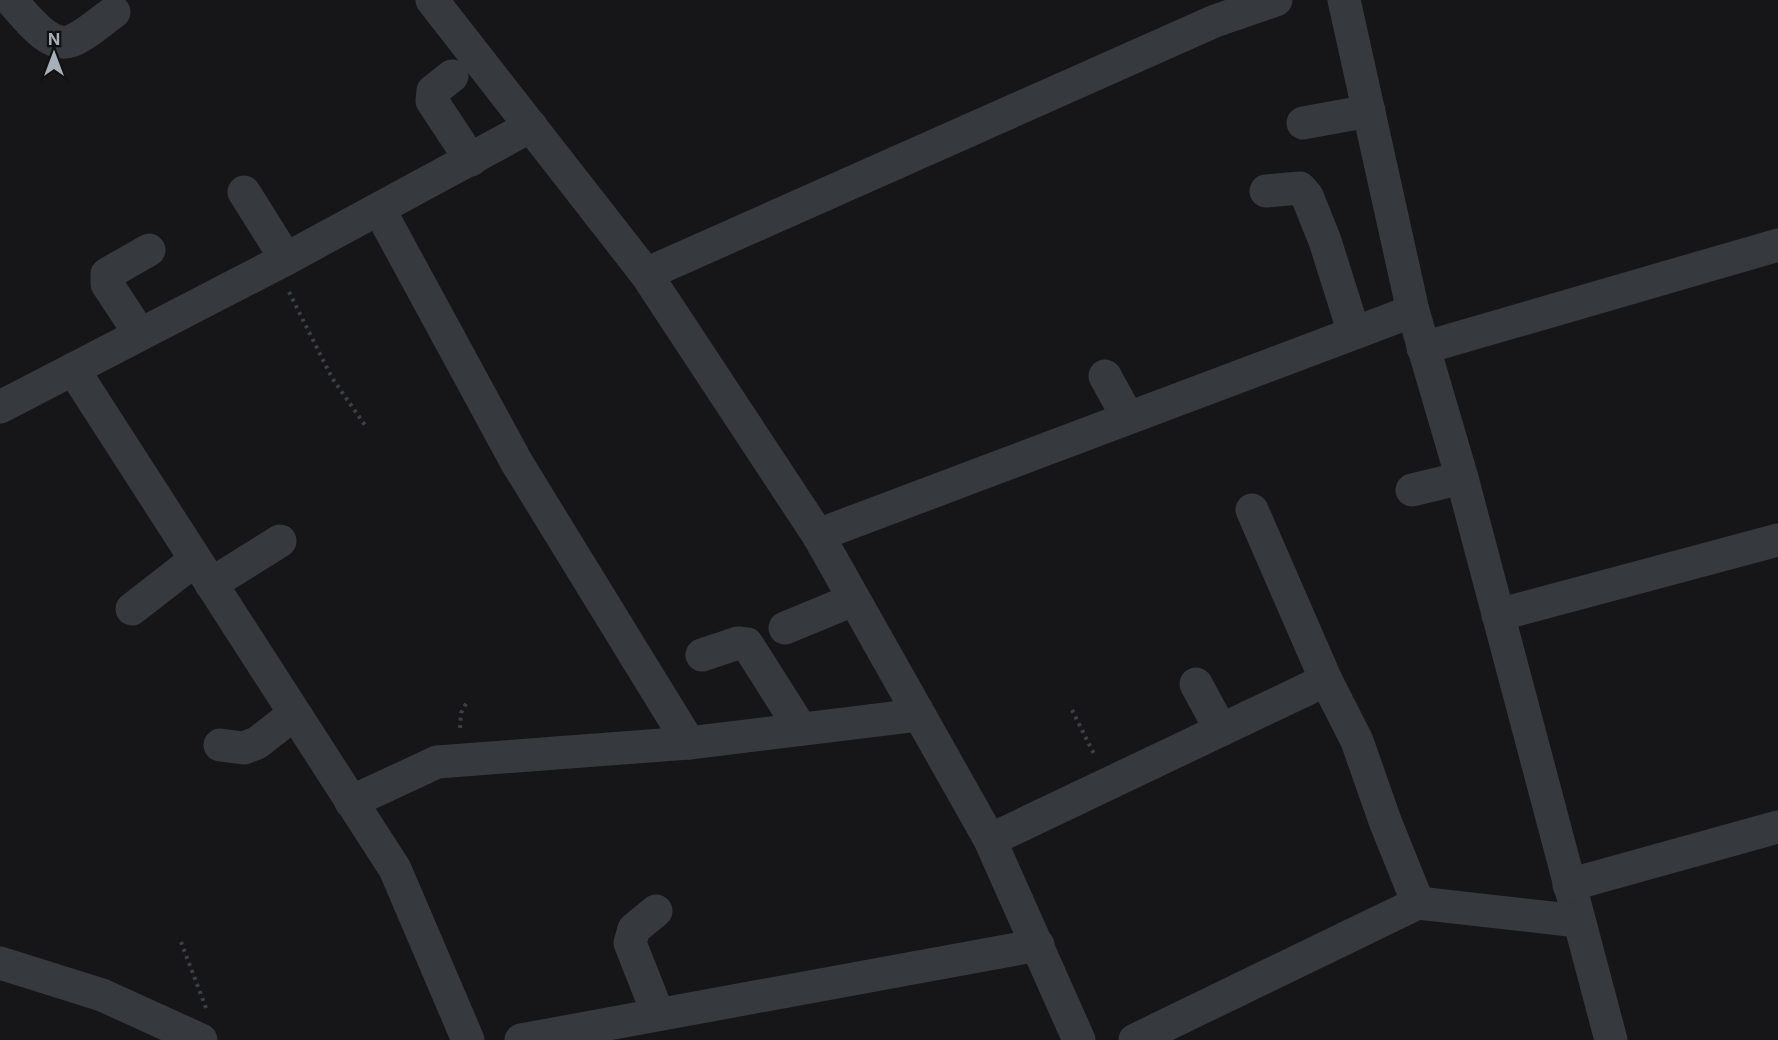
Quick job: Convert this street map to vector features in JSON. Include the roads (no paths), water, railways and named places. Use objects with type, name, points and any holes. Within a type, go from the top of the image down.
[{"type":"street","points":[[11,0],[42,33],[54,40],[70,42],[114,12]]},
{"type":"street","points":[[432,0],[646,274],[818,535],[990,840],[1079,1040]]},
{"type":"street","points":[[646,274],[1215,21],[1276,0]]},
{"type":"street","points":[[1344,0],[1413,311],[1462,478],[1611,1040]]},
{"type":"street","points":[[452,76],[434,91],[432,101],[471,160]]},
{"type":"street","points":[[1303,123],[1369,111]]},
{"type":"street","points":[[0,407],[281,262],[531,126]]},
{"type":"street","points":[[1266,191],[1299,188],[1307,196],[1325,241],[1354,333]]},
{"type":"street","points":[[244,192],[281,262]]},
{"type":"street","points":[[379,209],[517,463],[689,742]]},
{"type":"street","points":[[1423,348],[1778,245]]},
{"type":"street","points":[[140,334],[107,284],[107,274],[149,249]]},
{"type":"street","points":[[818,535],[1413,311]]},
{"type":"street","points":[[72,369],[396,869],[468,1040]]},
{"type":"street","points":[[1105,376],[1128,418]]},
{"type":"street","points":[[1412,490],[1462,478]]},
{"type":"street","points":[[1252,510],[1326,680],[1358,741],[1385,821],[1418,903]]},
{"type":"street","points":[[1498,615],[1778,540]]},
{"type":"street","points":[[132,609],[203,572],[280,541]]},
{"type":"street","points":[[785,628],[853,600]]},
{"type":"street","points":[[702,656],[738,643],[747,644],[801,729]]},
{"type":"street","points":[[990,840],[1326,680]]},
{"type":"street","points":[[1196,684],[1221,730]]},
{"type":"street","points":[[220,745],[243,748],[257,744],[294,714]]},
{"type":"street","points":[[351,802],[437,762],[689,742],[918,715]]},
{"type":"street","points":[[1569,885],[1778,827]]},
{"type":"street","points":[[1135,1040],[1418,903],[1578,921]]},
{"type":"street","points":[[656,911],[634,929],[630,943],[658,1014]]},
{"type":"street","points":[[521,1040],[1038,945]]},
{"type":"street","points":[[0,963],[206,1029]]}]
